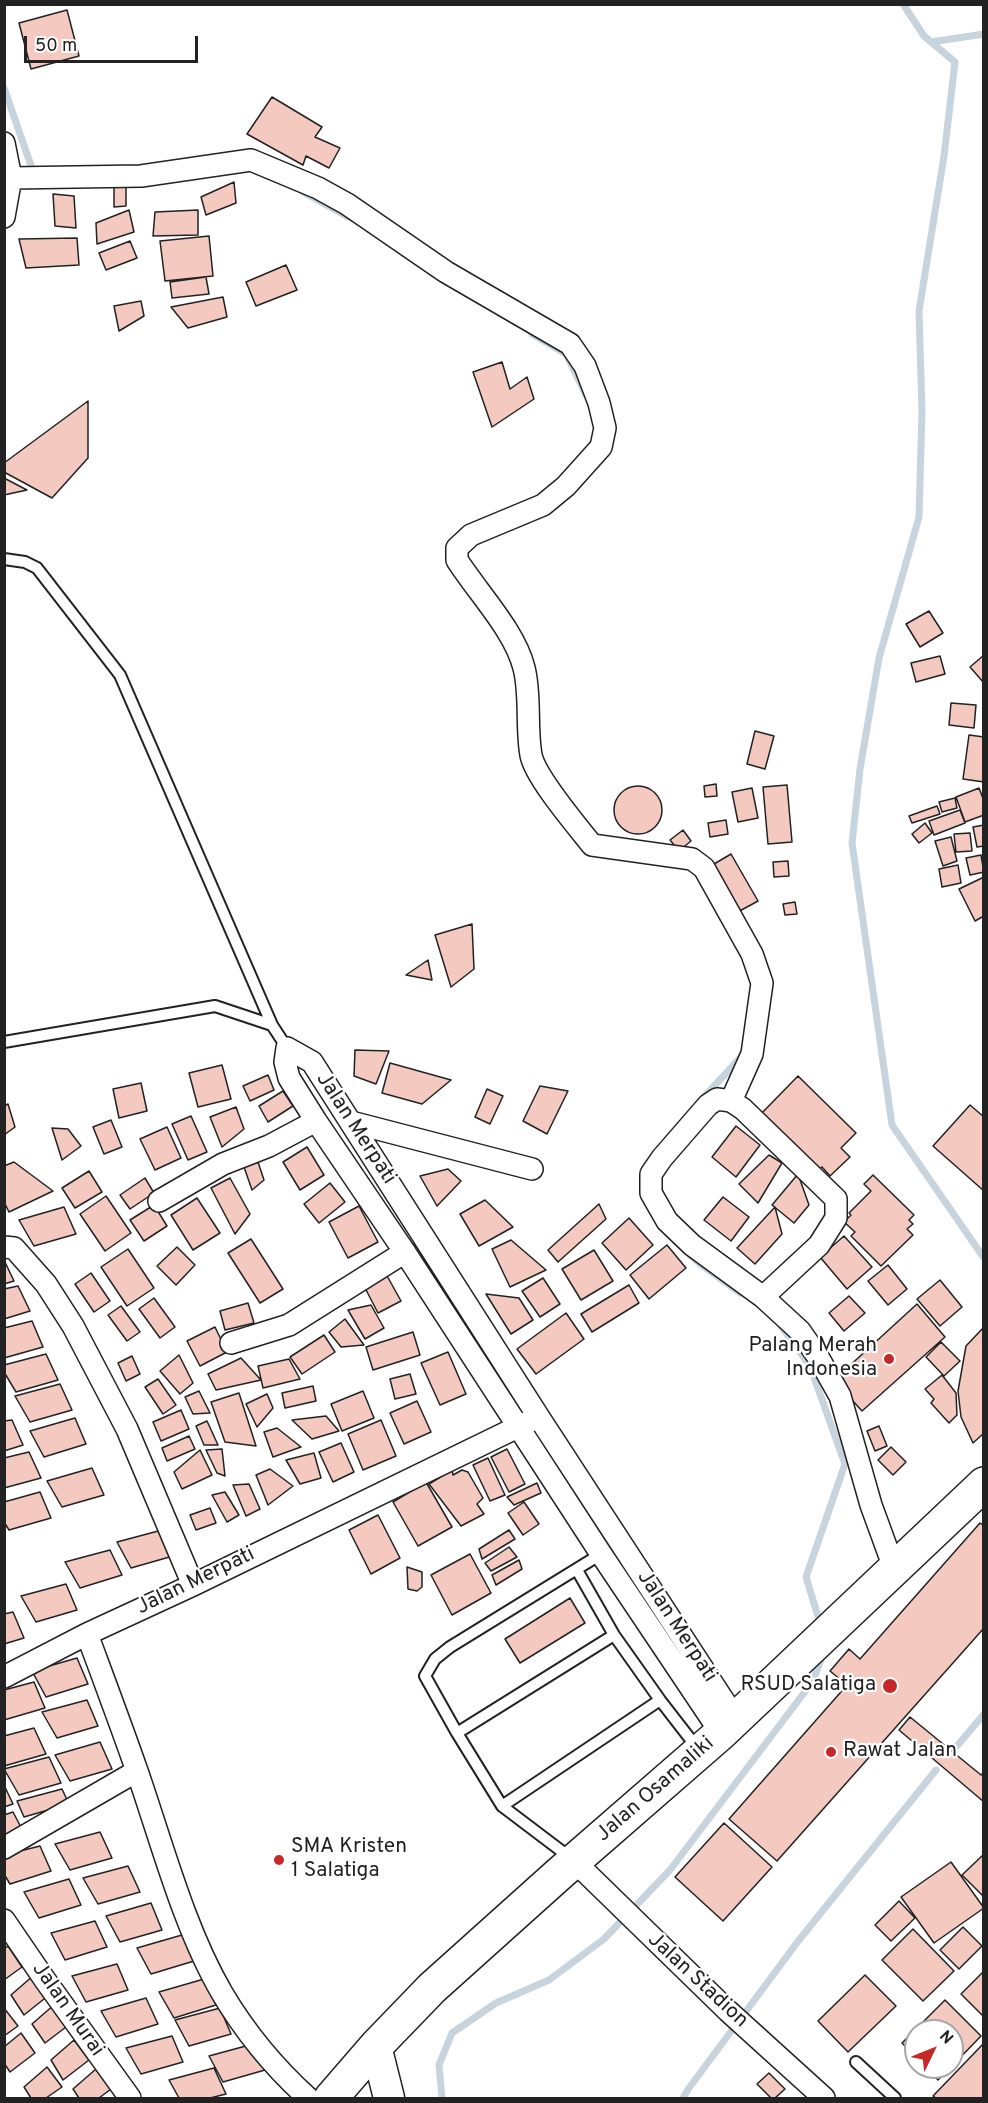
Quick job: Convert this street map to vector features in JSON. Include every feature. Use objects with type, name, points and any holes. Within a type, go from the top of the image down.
[{"type":"main road","name":"Jalan Osamaliki","points":[[332,2098],[376,2046],[432,1988],[719,1734],[984,1484]]},
{"type":"street","points":[[4,143],[27,177]]},
{"type":"street","points":[[27,177],[141,176],[250,160],[318,188],[347,204],[446,272],[570,344],[585,366],[599,403],[605,428],[601,447],[566,486],[543,505],[471,535],[457,548],[457,560],[513,639],[525,669],[531,757],[569,816],[592,845],[692,859],[704,868],[753,954],[762,984],[752,1054],[731,1101]]},
{"type":"street","points":[[4,217],[27,177]]},
{"type":"street","name":"Jalan Merpati","points":[[287,1048],[312,1062],[538,1416],[719,1734],[405,1252],[316,1121],[289,1078],[285,1062],[287,1048]]},
{"type":"street","points":[[763,1297],[819,1245],[837,1218],[836,1199],[743,1109],[731,1101],[717,1099],[708,1105],[662,1158],[651,1174],[651,1193],[667,1221],[692,1245],[763,1297],[801,1331],[840,1396],[871,1505],[894,1568]]},
{"type":"street","points":[[159,1201],[223,1164],[278,1142],[316,1121]]},
{"type":"street","points":[[351,1122],[532,1169]]},
{"type":"street","points":[[4,1247],[14,1248],[28,1263],[46,1284],[73,1326],[127,1430],[193,1585]]},
{"type":"street","points":[[231,1343],[289,1325],[405,1252]]},
{"type":"street","name":"Jalan Merpati","points":[[4,1677],[87,1634],[193,1585],[538,1416]]},
{"type":"street","points":[[87,1634],[185,1910],[208,1965],[222,1993],[247,2032],[308,2098]]},
{"type":"street","points":[[4,1848],[137,1771]]},
{"type":"street","name":"Jalan Stadion","points":[[574,1861],[728,2011],[824,2098]]},
{"type":"street","name":"Jalan Murai","points":[[4,1920],[130,2098]]},
{"type":"street","points":[[376,2046],[389,2098]]},
{"type":"lane","points":[[4,559],[25,562],[37,568],[120,675],[272,1025],[287,1048]]},
{"type":"lane","points":[[4,1042],[215,1006],[272,1025]]},
{"type":"lane","points":[[574,1861],[502,1806],[425,1676],[435,1659],[450,1647],[601,1554]]},
{"type":"lane","points":[[578,1570],[614,1635],[660,1700],[719,1734]]},
{"type":"lane","points":[[457,1733],[614,1635]]},
{"type":"lane","points":[[502,1806],[660,1700]]},
{"type":"lane","points":[[855,2062],[895,2098]]},
{"type":"building","points":[[67,10],[79,56],[31,69],[19,23]]},
{"type":"building","points":[[272,97],[322,127],[315,137],[340,148],[329,168],[306,156],[303,165],[247,134]]},
{"type":"building","points":[[114,180],[126,180],[126,206],[114,207]]},
{"type":"building","points":[[234,182],[236,203],[206,215],[201,197]]},
{"type":"building","points":[[53,194],[74,196],[76,228],[55,226]]},
{"type":"building","points":[[129,210],[134,232],[97,244],[96,223]]},
{"type":"building","points":[[198,210],[198,235],[153,236],[155,212]]},
{"type":"building","points":[[209,236],[213,276],[165,281],[160,241]]},
{"type":"building","points":[[77,238],[79,265],[26,268],[19,239]]},
{"type":"building","points":[[130,241],[137,258],[106,270],[99,253]]},
{"type":"building","points":[[286,265],[297,290],[256,306],[246,282]]},
{"type":"building","points":[[206,277],[209,294],[172,298],[170,282]]},
{"type":"building","points":[[223,297],[227,317],[188,328],[171,307]]},
{"type":"building","points":[[141,301],[144,316],[119,331],[114,306]]},
{"type":"building","points":[[502,362],[510,389],[527,377],[534,399],[492,427],[473,372]]},
{"type":"building","points":[[88,401],[88,458],[52,498],[4,472],[4,463]]},
{"type":"building","points":[[4,478],[27,490],[4,495]]},
{"type":"building","points":[[929,611],[943,633],[920,647],[906,624]]},
{"type":"building","points":[[984,655],[984,683],[970,667]]},
{"type":"building","points":[[940,656],[945,674],[916,682],[911,663]]},
{"type":"building","points":[[951,703],[976,705],[974,728],[949,725]]},
{"type":"building","points":[[755,731],[774,736],[765,769],[747,764]]},
{"type":"building","points":[[969,735],[984,737],[984,782],[963,779]]},
{"type":"building","points":[[716,784],[717,796],[705,797],[704,786]]},
{"type":"building","points":[[787,785],[792,842],[768,844],[763,787]]},
{"type":"building","points":[[633,786],[643,786],[655,793],[662,805],[662,815],[655,827],[643,834],[633,834],[618,823],[614,815],[614,805],[625,790]]},
{"type":"building","points":[[752,788],[758,818],[738,822],[732,792]]},
{"type":"building","points":[[979,788],[984,801],[984,815],[965,822],[956,797]]},
{"type":"building","points":[[955,798],[957,808],[942,812],[939,802]]},
{"type":"building","points":[[937,806],[940,814],[912,823],[909,816]]},
{"type":"building","points":[[960,810],[965,823],[934,835],[929,821]]},
{"type":"building","points":[[726,820],[728,834],[710,837],[708,823]]},
{"type":"building","points":[[925,823],[932,833],[919,843],[912,834]]},
{"type":"building","points":[[984,825],[984,846],[977,847],[973,827]]},
{"type":"building","points":[[683,830],[691,841],[679,851],[670,840]]},
{"type":"building","points":[[970,833],[972,851],[956,852],[954,834]]},
{"type":"building","points":[[951,837],[957,861],[943,866],[935,841]]},
{"type":"building","points":[[731,854],[758,901],[736,913],[709,867]]},
{"type":"building","points":[[981,855],[984,872],[970,875],[966,858]]},
{"type":"building","points":[[788,861],[789,876],[774,877],[773,862]]},
{"type":"building","points":[[958,865],[961,883],[942,887],[939,869]]},
{"type":"building","points":[[984,877],[984,916],[975,921],[959,889]]},
{"type":"building","points":[[795,902],[797,914],[785,915],[783,904]]},
{"type":"building","points":[[472,924],[474,969],[451,987],[435,935]]},
{"type":"building","points":[[428,960],[432,980],[406,975]]},
{"type":"building","points":[[355,1050],[389,1051],[376,1084],[354,1076]]},
{"type":"building","points":[[390,1063],[451,1080],[422,1104],[382,1093]]},
{"type":"building","points":[[222,1065],[231,1099],[198,1107],[189,1073]]},
{"type":"building","points":[[268,1075],[274,1090],[250,1101],[243,1086]]},
{"type":"building","points":[[798,1076],[856,1133],[841,1148],[850,1157],[830,1176],[822,1167],[814,1174],[758,1117]]},
{"type":"building","points":[[141,1083],[147,1111],[119,1118],[113,1089]]},
{"type":"building","points":[[540,1086],[568,1091],[547,1134],[523,1121]]},
{"type":"building","points":[[487,1089],[503,1096],[490,1124],[475,1117]]},
{"type":"building","points":[[283,1091],[293,1106],[268,1122],[259,1106]]},
{"type":"building","points":[[8,1104],[15,1127],[4,1135],[4,1106]]},
{"type":"building","points":[[970,1105],[984,1117],[984,1191],[933,1146]]},
{"type":"building","points":[[236,1107],[244,1129],[222,1147],[210,1117]]},
{"type":"building","points":[[191,1116],[207,1152],[188,1160],[172,1124]]},
{"type":"building","points":[[111,1120],[122,1147],[104,1154],[93,1127]]},
{"type":"building","points":[[736,1126],[760,1145],[736,1177],[712,1157]]},
{"type":"building","points":[[167,1127],[181,1158],[155,1170],[140,1139]]},
{"type":"building","points":[[52,1128],[68,1129],[81,1146],[62,1160]]},
{"type":"building","points":[[307,1147],[324,1175],[300,1190],[283,1162]]},
{"type":"building","points":[[769,1155],[782,1163],[758,1203],[739,1184]]},
{"type":"building","points":[[14,1162],[53,1191],[9,1212],[4,1202],[4,1166]]},
{"type":"building","points":[[258,1162],[264,1180],[252,1190],[244,1167]]},
{"type":"building","points":[[448,1169],[461,1181],[437,1206],[420,1176]]},
{"type":"building","points":[[89,1171],[102,1192],[75,1208],[62,1188]]},
{"type":"building","points":[[798,1174],[809,1205],[794,1223],[772,1205]]},
{"type":"building","points":[[873,1175],[914,1215],[909,1220],[913,1224],[907,1229],[913,1235],[881,1266],[851,1236],[855,1232],[844,1222],[851,1215],[849,1213],[871,1191],[864,1184]]},
{"type":"building","points":[[145,1178],[154,1193],[130,1209],[120,1195]]},
{"type":"building","points":[[230,1178],[250,1214],[235,1234],[211,1188]]},
{"type":"building","points":[[330,1183],[345,1202],[319,1223],[304,1204]]},
{"type":"building","points":[[106,1196],[131,1233],[105,1251],[80,1214]]},
{"type":"building","points":[[723,1197],[749,1217],[731,1241],[704,1220]]},
{"type":"building","points":[[197,1198],[220,1233],[193,1250],[171,1215]]},
{"type":"building","points":[[485,1200],[513,1227],[479,1246],[460,1214]]},
{"type":"building","points":[[599,1204],[606,1219],[558,1262],[548,1250]]},
{"type":"building","points":[[154,1205],[167,1226],[144,1241],[130,1220]]},
{"type":"building","points":[[359,1206],[378,1242],[348,1258],[329,1222]]},
{"type":"building","points":[[64,1207],[76,1234],[34,1246],[19,1220]]},
{"type":"building","points":[[775,1207],[782,1234],[755,1264],[737,1248]]},
{"type":"building","points":[[629,1218],[653,1245],[626,1270],[602,1243]]},
{"type":"building","points":[[844,1236],[872,1267],[847,1289],[820,1257]]},
{"type":"building","points":[[251,1239],[283,1289],[260,1303],[228,1253]]},
{"type":"building","points":[[511,1240],[546,1270],[510,1287],[492,1249]]},
{"type":"building","points":[[667,1245],[686,1268],[649,1299],[630,1275]]},
{"type":"building","points":[[177,1247],[195,1265],[176,1285],[157,1266]]},
{"type":"building","points":[[128,1249],[154,1288],[127,1306],[101,1267]]},
{"type":"building","points":[[594,1250],[613,1281],[581,1300],[562,1269]]},
{"type":"building","points":[[4,1260],[14,1281],[4,1284]]},
{"type":"building","points":[[888,1265],[907,1289],[888,1305],[868,1281]]},
{"type":"building","points":[[91,1273],[110,1301],[94,1312],[75,1284]]},
{"type":"building","points":[[386,1274],[401,1301],[378,1313],[364,1286]]},
{"type":"building","points":[[543,1278],[560,1304],[540,1317],[522,1291]]},
{"type":"building","points":[[940,1280],[962,1307],[940,1326],[917,1299]]},
{"type":"building","points":[[629,1285],[639,1303],[592,1332],[581,1314]]},
{"type":"building","points":[[18,1286],[30,1311],[4,1319],[4,1289]]},
{"type":"building","points":[[486,1294],[519,1298],[533,1320],[511,1334]]},
{"type":"building","points":[[849,1296],[865,1313],[844,1331],[829,1313]]},
{"type":"building","points":[[154,1298],[175,1327],[160,1338],[139,1309]]},
{"type":"building","points":[[248,1303],[254,1323],[225,1330],[220,1311]]},
{"type":"building","name":"Palang Merah Indonesia","points":[[917,1304],[945,1337],[862,1411],[834,1380]]},
{"type":"building","points":[[371,1305],[384,1328],[365,1339],[348,1310]]},
{"type":"building","points":[[121,1306],[140,1332],[127,1341],[108,1315]]},
{"type":"building","points":[[566,1313],[584,1339],[536,1374],[517,1349]]},
{"type":"building","points":[[345,1319],[364,1345],[341,1347],[329,1332]]},
{"type":"building","points":[[32,1321],[43,1347],[4,1358],[4,1328]]},
{"type":"building","points":[[215,1327],[227,1352],[200,1366],[187,1341]]},
{"type":"building","points":[[984,1327],[984,1433],[973,1443],[961,1417],[958,1391],[966,1346]]},
{"type":"building","points":[[413,1332],[420,1355],[373,1370],[366,1347]]},
{"type":"building","points":[[324,1335],[335,1352],[302,1374],[290,1357]]},
{"type":"building","points":[[941,1342],[960,1361],[944,1376],[926,1357]]},
{"type":"building","points":[[448,1352],[466,1394],[440,1405],[421,1363]]},
{"type":"building","points":[[46,1354],[58,1380],[16,1392],[4,1372],[4,1365]]},
{"type":"building","points":[[179,1355],[193,1383],[180,1394],[160,1371]]},
{"type":"building","points":[[132,1356],[140,1374],[126,1381],[118,1363]]},
{"type":"building","points":[[241,1358],[261,1380],[216,1390],[208,1374]]},
{"type":"building","points":[[289,1359],[300,1379],[263,1388],[258,1366]]},
{"type":"building","points":[[410,1374],[416,1394],[395,1399],[390,1379]]},
{"type":"building","points":[[942,1375],[956,1393],[957,1415],[949,1423],[931,1403],[934,1399],[925,1389]]},
{"type":"building","points":[[158,1379],[176,1405],[163,1414],[145,1387]]},
{"type":"building","points":[[60,1384],[72,1410],[30,1422],[15,1396]]},
{"type":"building","points":[[313,1386],[316,1401],[285,1408],[282,1393]]},
{"type":"building","points":[[199,1391],[210,1413],[193,1414],[185,1397]]},
{"type":"building","points":[[363,1391],[374,1418],[342,1431],[331,1404]]},
{"type":"building","points":[[239,1393],[256,1446],[225,1442],[211,1402]]},
{"type":"building","points":[[267,1394],[273,1408],[257,1427],[246,1404]]},
{"type":"building","points":[[417,1401],[431,1432],[404,1444],[390,1413]]},
{"type":"building","points":[[181,1410],[189,1429],[161,1441],[153,1422]]},
{"type":"building","points":[[326,1416],[339,1431],[312,1439],[292,1420]]},
{"type":"building","points":[[75,1418],[86,1444],[44,1457],[30,1431]]},
{"type":"building","points":[[12,1420],[23,1445],[4,1451],[4,1421]]},
{"type":"building","points":[[381,1420],[396,1456],[363,1470],[348,1434]]},
{"type":"building","points":[[207,1421],[218,1445],[204,1445],[196,1426]]},
{"type":"building","points":[[879,1426],[887,1446],[875,1451],[867,1431]]},
{"type":"building","points":[[277,1428],[301,1447],[273,1457],[264,1432]]},
{"type":"building","points":[[189,1436],[195,1449],[167,1461],[162,1448]]},
{"type":"building","points":[[341,1443],[354,1472],[333,1482],[319,1452]]},
{"type":"building","points":[[891,1447],[906,1462],[893,1475],[878,1460]]},
{"type":"building","points":[[222,1449],[225,1476],[217,1473],[206,1450]]},
{"type":"building","points":[[507,1449],[525,1484],[509,1492],[491,1457]]},
{"type":"building","points":[[200,1450],[212,1475],[182,1489],[174,1472]]},
{"type":"building","points":[[29,1452],[41,1478],[4,1488],[4,1458]]},
{"type":"building","points":[[314,1453],[321,1478],[300,1484],[286,1460]]},
{"type":"building","points":[[488,1458],[505,1495],[490,1501],[473,1465]]},
{"type":"building","points":[[92,1468],[104,1495],[62,1507],[47,1481]]},
{"type":"building","points":[[270,1469],[293,1486],[268,1505],[256,1475]]},
{"type":"building","points":[[452,1470],[453,1475],[462,1470],[468,1472],[483,1498],[477,1504],[484,1514],[461,1526],[429,1484]]},
{"type":"building","points":[[426,1482],[452,1527],[418,1546],[393,1502]]},
{"type":"building","points":[[537,1483],[541,1493],[514,1505],[507,1497]]},
{"type":"building","points":[[249,1484],[260,1509],[246,1516],[233,1485]]},
{"type":"building","points":[[40,1492],[51,1518],[9,1530],[4,1522],[4,1502]]},
{"type":"building","points":[[225,1492],[239,1515],[227,1522],[212,1495]]},
{"type":"building","points":[[524,1502],[539,1524],[523,1535],[508,1513]]},
{"type":"building","points":[[210,1508],[216,1523],[196,1530],[190,1515]]},
{"type":"building","points":[[378,1515],[400,1558],[371,1574],[349,1530]]},
{"type":"building","name":"Rawat Jalan","points":[[980,1523],[984,1526],[984,1628],[777,1861],[729,1819],[847,1685],[830,1671],[849,1649],[860,1659]]},
{"type":"building","points":[[162,1530],[173,1556],[131,1568],[117,1542]]},
{"type":"building","points":[[509,1530],[515,1539],[482,1559],[479,1549]]},
{"type":"building","points":[[509,1547],[517,1557],[491,1571],[485,1563]]},
{"type":"building","points":[[110,1550],[122,1575],[80,1588],[65,1562]]},
{"type":"building","points":[[470,1554],[491,1593],[452,1615],[431,1575]]},
{"type":"building","points":[[519,1560],[522,1569],[496,1585],[492,1575]]},
{"type":"building","points":[[407,1567],[422,1572],[422,1587],[417,1591],[408,1589]]},
{"type":"building","points":[[66,1584],[77,1610],[36,1622],[21,1596]]},
{"type":"building","points":[[570,1598],[585,1623],[520,1663],[505,1639]]},
{"type":"building","points":[[13,1612],[24,1638],[4,1644],[4,1614]]},
{"type":"building","points":[[77,1658],[88,1684],[46,1697],[32,1671]]},
{"type":"building","points":[[34,1682],[45,1708],[4,1720],[4,1690]]},
{"type":"building","points":[[87,1700],[98,1726],[57,1738],[42,1712]]},
{"type":"building","points":[[910,1717],[981,1775],[984,1772],[984,1802],[899,1730]]},
{"type":"building","points":[[34,1728],[46,1754],[4,1766],[4,1736]]},
{"type":"building","points":[[100,1742],[112,1769],[70,1781],[55,1755]]},
{"type":"building","points":[[49,1757],[61,1783],[19,1795],[4,1769]]},
{"type":"building","points":[[4,1785],[13,1804],[4,1807]]},
{"type":"building","points":[[62,1789],[69,1804],[24,1817],[17,1801]]},
{"type":"building","points":[[13,1812],[23,1831],[4,1837],[4,1815]]},
{"type":"building","points":[[724,1823],[772,1867],[723,1921],[675,1877]]},
{"type":"building","points":[[100,1832],[112,1858],[70,1870],[55,1844]]},
{"type":"building","points":[[40,1846],[51,1871],[10,1884],[4,1874],[4,1855]]},
{"type":"building","points":[[984,1854],[984,1897],[962,1875]]},
{"type":"building","points":[[951,1862],[984,1908],[934,1943],[901,1897]]},
{"type":"building","points":[[128,1866],[140,1892],[98,1904],[83,1878]]},
{"type":"building","points":[[69,1879],[81,1905],[39,1918],[24,1892]]},
{"type":"building","points":[[899,1901],[915,1918],[891,1941],[875,1925]]},
{"type":"building","points":[[151,1903],[162,1930],[120,1942],[106,1916]]},
{"type":"building","points":[[95,1921],[107,1947],[65,1960],[51,1933]]},
{"type":"building","points":[[963,1927],[982,1946],[959,1969],[940,1950]]},
{"type":"building","points":[[913,1929],[954,1971],[923,2001],[882,1960]]},
{"type":"building","points":[[182,1935],[194,1961],[151,1974],[137,1948]]},
{"type":"building","points":[[8,1946],[22,1967],[4,1980],[4,1949]]},
{"type":"building","points":[[117,1964],[128,1990],[86,2002],[72,1976]]},
{"type":"building","points":[[984,1971],[984,2017],[961,1994]]},
{"type":"building","points":[[34,1975],[49,1995],[24,2015],[11,1995]]},
{"type":"building","points":[[865,1975],[896,2006],[848,2052],[818,2021]]},
{"type":"building","points":[[204,1979],[216,2005],[174,2018],[159,1992]]},
{"type":"building","points":[[146,1998],[158,2024],[116,2037],[101,2011]]},
{"type":"building","points":[[945,2000],[964,2019],[926,2019]]},
{"type":"building","points":[[55,2004],[70,2024],[45,2043],[32,2024]]},
{"type":"building","points":[[4,2008],[18,2026],[4,2036]]},
{"type":"building","points":[[220,2008],[231,2034],[189,2046],[175,2020]]},
{"type":"building","points":[[964,2019],[981,2036],[964,2054]]},
{"type":"building","points":[[21,2033],[35,2053],[10,2072],[4,2063],[4,2047]]},
{"type":"building","points":[[172,2036],[183,2062],[141,2074],[126,2048]]},
{"type":"building","points":[[74,2040],[89,2060],[63,2080],[51,2060]]},
{"type":"building","points":[[984,2043],[984,2098],[936,2098],[933,2096],[949,2079],[964,2079],[964,2064]]},
{"type":"building","points":[[253,2044],[265,2070],[223,2082],[209,2056]]},
{"type":"building","points":[[47,2067],[62,2087],[46,2098],[31,2098],[24,2087]]},
{"type":"building","points":[[214,2068],[226,2094],[210,2098],[179,2098],[169,2080]]},
{"type":"building","points":[[96,2069],[111,2089],[99,2098],[79,2098],[73,2089]]},
{"type":"building","points":[[769,2073],[785,2089],[775,2098],[771,2098],[757,2084]]},
{"type":"waterway","points":[[903,4],[924,36],[955,62],[944,156],[919,311],[922,411],[919,517],[879,658],[860,769],[852,843],[892,1125],[984,1258]]},
{"type":"waterway","points":[[931,42],[984,34]]},
{"type":"waterway","points":[[4,88],[34,174]]},
{"type":"waterway","points":[[303,192],[348,217]]},
{"type":"waterway","points":[[532,334],[566,354],[586,395]]},
{"type":"waterway","points":[[705,1096],[742,1056]]},
{"type":"waterway","points":[[689,1254],[740,1293]]},
{"type":"waterway","points":[[781,1326],[810,1366],[845,1464],[806,1577],[820,1623]]},
{"type":"waterway","points":[[442,2098],[439,2065],[452,2033],[496,2003],[549,1980],[604,1939],[670,1870],[813,1681],[823,1654]]},
{"type":"waterway","points":[[957,1746],[984,1714]]},
{"type":"waterway","points":[[683,2098],[799,1940],[936,1770]]},
{"type":"place","name":"Palang Merah Indonesia","points":[[889,1359]]},
{"type":"place","name":"RSUD Salatiga","points":[[890,1686]]},
{"type":"place","name":"Rawat Jalan","points":[[831,1752]]},
{"type":"place","name":"SMA Kristen 1 Salatiga","points":[[279,1860]]}]
